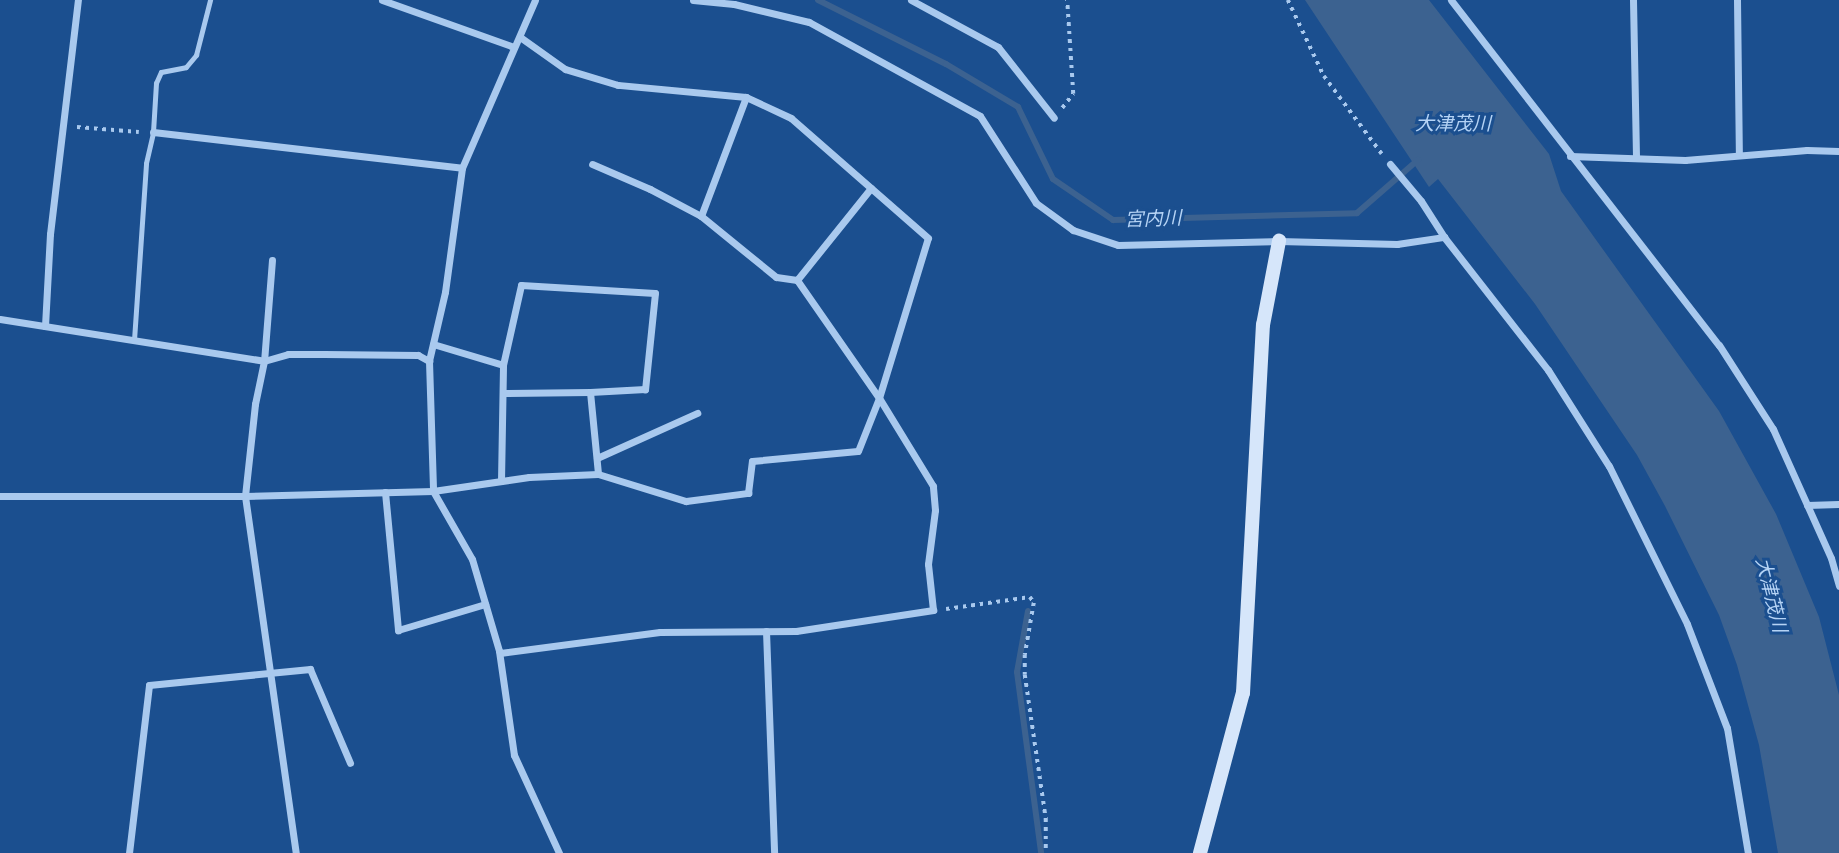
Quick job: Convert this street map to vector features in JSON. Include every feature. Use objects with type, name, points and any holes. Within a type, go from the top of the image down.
[{"type":"street","points":[[45,326],[50,234],[78,0]]},
{"type":"street","points":[[382,0],[514,47]]},
{"type":"street","points":[[535,0],[462,168],[445,292],[429,361],[433,491],[472,559],[500,653],[514,755],[559,853]]},
{"type":"street","points":[[693,0],[734,4],[809,22],[980,116],[1036,203],[1073,230],[1118,245],[1279,241],[1397,244],[1444,237]]},
{"type":"street","points":[[911,0],[998,47],[1054,118]]},
{"type":"street","points":[[1451,0],[1719,345],[1773,429],[1831,558],[1839,586]]},
{"type":"street","points":[[1633,0],[1636,158]]},
{"type":"street","points":[[1737,0],[1739,155]]},
{"type":"street","points":[[0,496],[245,496],[433,491],[501,481],[598,474],[686,500],[748,493],[751,461],[858,451],[879,398],[928,238],[791,118],[746,97],[618,85],[565,69],[520,37]]},
{"type":"street","points":[[701,216],[746,97]]},
{"type":"street","points":[[153,132],[462,168]]},
{"type":"street","points":[[1570,156],[1685,160],[1807,150],[1839,151]]},
{"type":"street","points":[[500,653],[660,632],[796,631],[933,610],[928,564],[935,510],[933,486],[879,398],[797,280],[776,277],[701,216],[650,189],[592,164]]},
{"type":"street","points":[[1390,164],[1548,370],[1609,466],[1687,624],[1727,728],[1748,853]]},
{"type":"street","points":[[797,280],[871,188]]},
{"type":"street","points":[[1200,853],[1243,693],[1263,325],[1279,241]]},
{"type":"street","points":[[272,260],[264,361],[255,404],[245,496],[296,853]]},
{"type":"street","points":[[501,481],[503,365],[521,285],[655,293],[645,389],[503,393]]},
{"type":"street","points":[[0,319],[264,361],[288,354],[418,355],[429,361]]},
{"type":"street","points":[[433,344],[503,365]]},
{"type":"street","points":[[590,392],[598,474]]},
{"type":"street","points":[[597,458],[697,413]]},
{"type":"street","points":[[385,492],[398,630],[485,604]]},
{"type":"street","points":[[1807,505],[1839,504]]},
{"type":"street","points":[[766,631],[775,853]]},
{"type":"street","points":[[129,853],[149,685],[310,669],[350,763]]},
{"type":"lane","points":[[134,340],[146,163],[153,132],[156,83],[161,72],[186,67],[196,55],[210,0]]},
{"type":"path","points":[[1054,118],[1073,94],[1067,0]]},
{"type":"path","points":[[1288,0],[1324,76],[1390,164]]},
{"type":"path","points":[[65,126],[153,132]]},
{"type":"path","points":[[933,610],[1030,597],[1034,603],[1025,655],[1025,675],[1046,819],[1046,853]]},
{"type":"water","name":"大津茂川","points":[[1305,0],[1429,0],[1549,154],[1561,191],[1719,411],[1776,514],[1819,617],[1839,695],[1839,853],[1778,853],[1759,745],[1737,665],[1719,615],[1637,455],[1535,304],[1438,179],[1429,187]]},
{"type":"waterway","name":"宮内川","points":[[818,0],[946,64],[1018,107],[1053,179],[1113,220],[1357,213],[1418,160]]},
{"type":"waterway","points":[[1028,611],[1017,672],[1041,853]]}]
